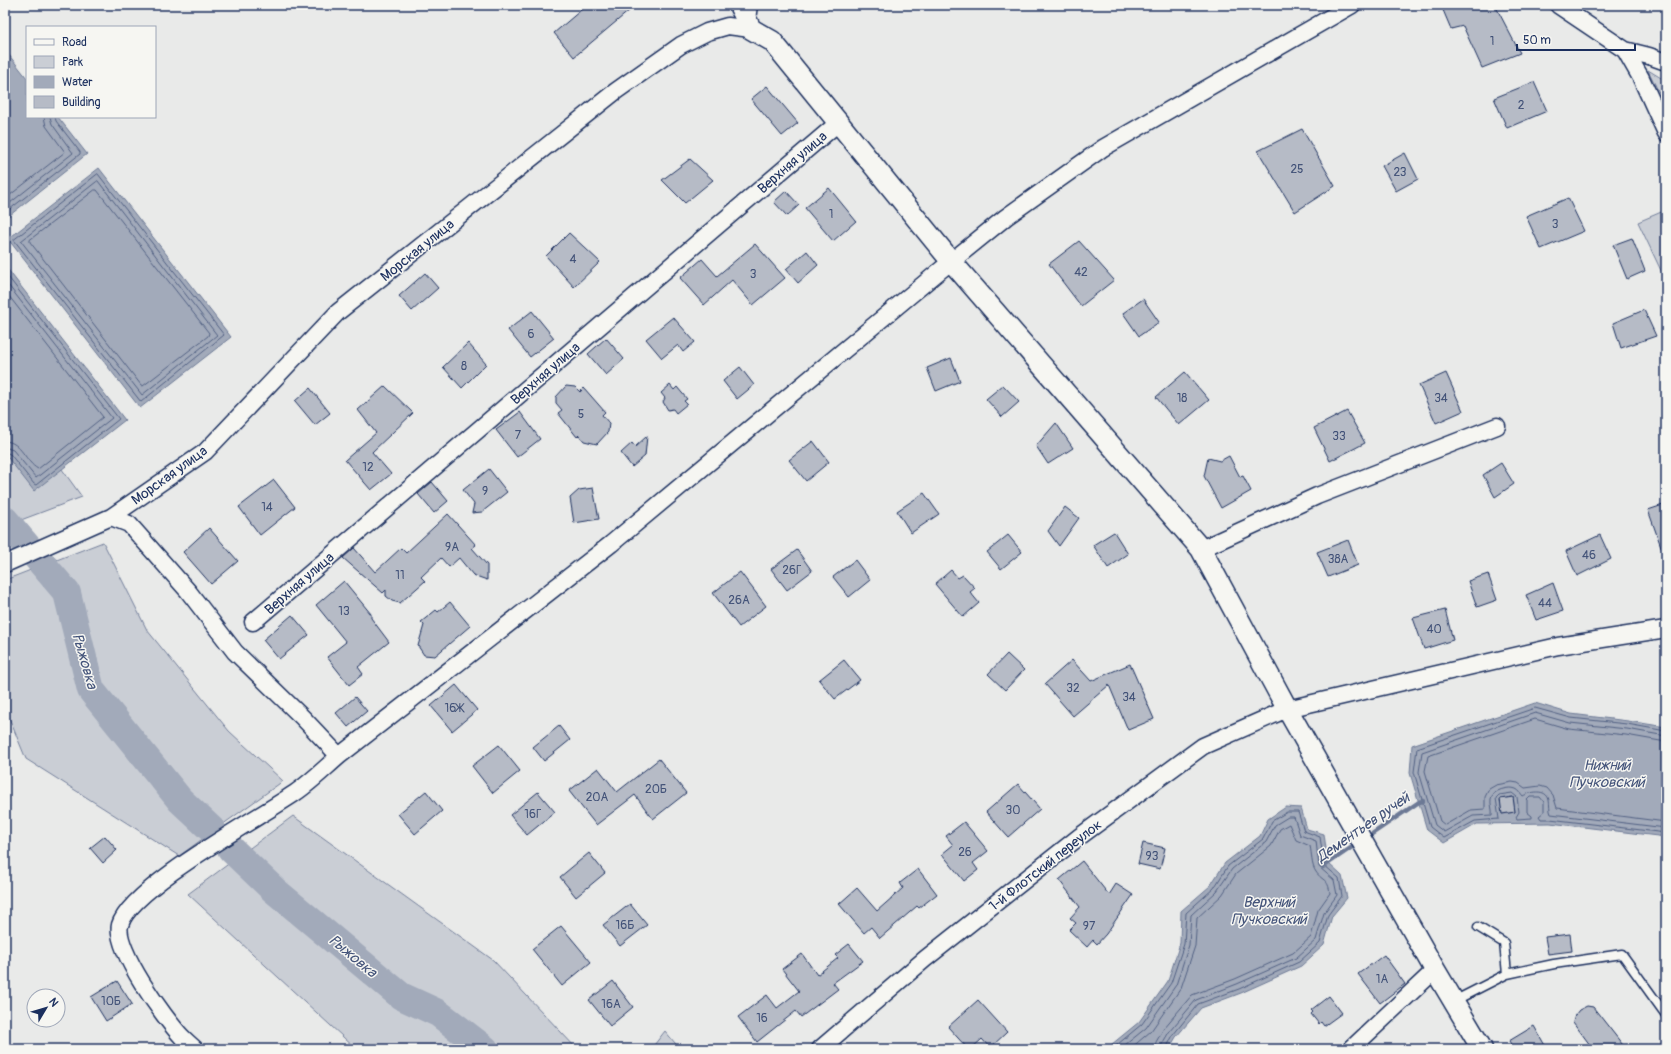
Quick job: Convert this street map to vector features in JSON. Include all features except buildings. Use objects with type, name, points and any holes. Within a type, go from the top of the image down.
[{"type":"street","points":[[739,5],[751,29],[772,41],[951,261],[1201,549],[1287,709],[1435,970],[1482,1049]]},
{"type":"street","points":[[195,1049],[182,1037],[156,1005],[123,946],[120,926],[127,912],[147,890],[215,844],[296,793],[339,756],[611,544],[1006,217],[1103,148],[1352,5]]},
{"type":"street","points":[[1558,5],[1625,50],[1666,62]]},
{"type":"street","name":"Морская улица","points":[[5,564],[111,517],[205,452],[338,312],[616,91],[681,45],[707,32],[728,26],[751,29]]},
{"type":"street","points":[[1625,50],[1641,78],[1666,133]]},
{"type":"street","name":"Верхняя улица","points":[[253,622],[838,123]]},
{"type":"street","points":[[1201,549],[1317,496],[1497,426]]},
{"type":"street","points":[[111,517],[129,524],[188,592],[235,652],[302,717],[339,756]]},
{"type":"street","name":"1-й Флотский переулок","points":[[820,1049],[925,959],[1079,837],[1203,746],[1287,709],[1558,646],[1666,629]]},
{"type":"street","points":[[1351,1049],[1435,970]]},
{"type":"lane","points":[[751,29],[753,5]]},
{"type":"lane","points":[[1478,927],[1504,943],[1507,974]]},
{"type":"lane","points":[[1454,1001],[1507,974],[1554,964],[1622,954],[1666,1015]]},
{"type":"green space","points":[[1648,70],[1666,81],[1666,107]]},
{"type":"green space","points":[[1666,210],[1666,281],[1638,222]]},
{"type":"green space","points":[[5,390],[82,497],[5,526]]},
{"type":"green space","points":[[103,542],[147,630],[229,731],[283,781],[179,856],[26,759],[5,708],[5,580]]},
{"type":"green space","points":[[293,816],[493,960],[577,1049],[356,1049],[188,894]]},
{"type":"green space","points":[[665,1031],[680,1049],[651,1049]]},
{"type":"water","points":[[5,50],[26,77],[26,118],[59,118],[87,154],[5,219]]},
{"type":"water","points":[[99,168],[231,337],[140,408],[8,239]]},
{"type":"water","points":[[5,266],[125,420],[34,491],[5,454]]},
{"type":"water","name":"Нижний Пучковский","points":[[1535,703],[1571,714],[1666,727],[1666,837],[1550,823],[1477,824],[1444,843],[1427,830],[1410,773],[1412,745]],"holes":[[[1513,797],[1515,812],[1502,814],[1500,799]]]},
{"type":"water","name":"Верхний Пучковский","points":[[1286,807],[1301,808],[1307,829],[1324,834],[1328,863],[1342,876],[1347,898],[1332,916],[1324,945],[1301,966],[1241,993],[1201,1008],[1176,1037],[1169,1049],[1106,1049],[1139,1022],[1168,981],[1180,943],[1181,911],[1210,886],[1225,863],[1260,836],[1268,819]]},
{"type":"waterway","name":"Рыжовка","points":[[5,520],[67,593],[91,690],[180,800],[212,830]]},
{"type":"waterway","name":"Дементьев ручей","points":[[1366,838],[1419,802],[1423,801]]},
{"type":"waterway","name":"Дементьев ручей","points":[[1323,867],[1358,843]]},
{"type":"waterway","name":"Рыжовка","points":[[231,849],[274,890],[401,996],[438,1013],[485,1049]]}]
